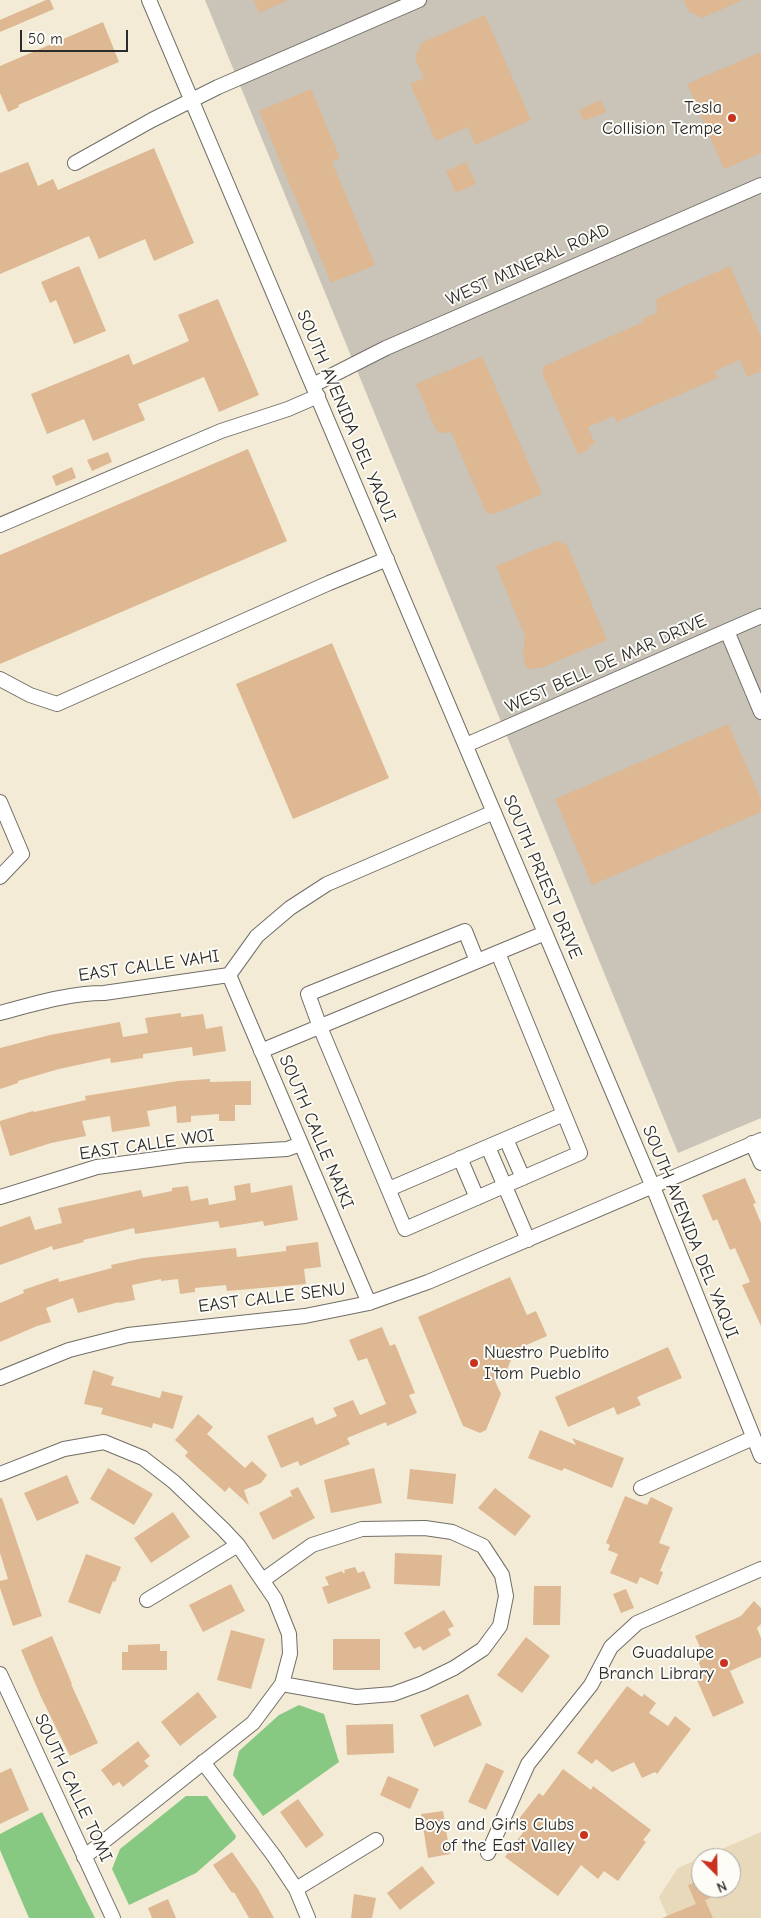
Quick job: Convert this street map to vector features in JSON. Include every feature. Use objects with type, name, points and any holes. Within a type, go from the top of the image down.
[{"type":"street","points":[[149,0],[192,100]]},
{"type":"street","points":[[75,163],[152,120],[218,87],[419,0]]},
{"type":"street","name":"SOUTH AVENIDA DEL YAQUI","points":[[192,100],[466,745]]},
{"type":"street","name":"WEST MINERAL ROAD","points":[[0,525],[221,431],[288,409],[386,348],[761,184]]},
{"type":"street","points":[[0,679],[30,695],[57,704],[387,559]]},
{"type":"street","name":"WEST BELL DE MAR DRIVE","points":[[466,745],[761,616]]},
{"type":"street","points":[[727,631],[761,712]]},
{"type":"street","name":"SOUTH PRIEST DRIVE","points":[[466,745],[584,1023]]},
{"type":"street","points":[[0,802],[22,854],[0,877]]},
{"type":"street","name":"EAST CALLE VAHI","points":[[0,1013],[89,993],[104,993],[229,975],[257,936],[290,908],[327,884],[494,812]]},
{"type":"street","points":[[477,961],[466,932],[308,994],[320,1027],[406,1229],[580,1153],[498,952]]},
{"type":"street","points":[[261,1051],[545,933]]},
{"type":"street","name":"SOUTH CALLE NAIKI","points":[[229,975],[369,1303]]},
{"type":"street","name":"SOUTH AVENIDA DEL YAQUI","points":[[584,1023],[653,1187],[761,1456]]},
{"type":"street","points":[[388,1189],[564,1114]]},
{"type":"street","points":[[506,1139],[523,1178]]},
{"type":"street","points":[[757,1141],[761,1163]]},
{"type":"street","name":"EAST CALLE SENU","points":[[0,1378],[69,1350],[128,1335],[305,1316],[369,1303],[428,1282],[757,1141]]},
{"type":"street","name":"EAST CALLE WOI","points":[[0,1197],[97,1167],[186,1155],[287,1149],[301,1144]]},
{"type":"street","points":[[488,1147],[528,1240]]},
{"type":"street","points":[[460,1158],[477,1198]]},
{"type":"street","points":[[641,1488],[754,1438]]},
{"type":"street","points":[[0,1474],[64,1449],[104,1442],[143,1458],[174,1482],[238,1546],[275,1599],[288,1634],[290,1654],[282,1684],[253,1723],[84,1857]]},
{"type":"street","points":[[263,1580],[312,1545],[362,1529],[425,1528],[452,1532],[483,1546],[502,1575],[506,1596],[500,1626],[483,1649],[454,1668],[431,1679],[392,1694],[356,1697],[282,1684]]},
{"type":"street","points":[[147,1600],[238,1546]]},
{"type":"street","points":[[488,1854],[528,1764],[591,1685],[611,1647],[637,1624],[761,1569]]},
{"type":"street","name":"SOUTH CALLE TOMI","points":[[0,1674],[112,1918]]},
{"type":"street","points":[[203,1762],[274,1856],[296,1889],[308,1918]]},
{"type":"street","points":[[296,1889],[376,1840]]},
{"type":"shaded area","points":[[205,0],[761,0],[761,1118],[678,1153]]},
{"type":"shaded area","points":[[761,1832],[761,1918],[668,1918],[659,1897],[678,1868],[691,1862],[691,1898],[741,1898],[741,1848],[724,1848]]},
{"type":"green space","points":[[299,1705],[324,1714],[339,1762],[263,1816],[233,1775],[239,1751],[279,1715]]},
{"type":"green space","points":[[186,1796],[207,1796],[236,1836],[235,1839],[196,1873],[129,1905],[112,1869],[120,1849]]},
{"type":"green space","points":[[42,1812],[95,1918],[29,1918],[0,1850],[0,1834]]},
{"type":"building","points":[[50,0],[54,9],[0,32],[0,20]]},
{"type":"building","points":[[254,0],[288,0],[259,13]]},
{"type":"building","points":[[684,0],[743,0],[702,18],[688,11]]},
{"type":"building","points":[[485,15],[531,120],[475,145],[468,127],[436,141],[410,84],[424,78],[415,58],[421,43]]},
{"type":"building","points":[[103,22],[119,62],[18,105],[19,107],[8,112],[0,93],[0,66]]},
{"type":"building","name":"Tesla Collision Tempe","points":[[761,52],[761,153],[724,169],[687,84]]},
{"type":"building","points":[[311,89],[340,158],[332,162],[375,265],[331,283],[259,111]]},
{"type":"building","points":[[601,100],[606,112],[584,121],[579,110]]},
{"type":"building","points":[[154,148],[194,243],[154,261],[145,239],[99,259],[89,236],[0,274],[0,173],[28,162],[38,186],[53,179],[58,190]]},
{"type":"building","points":[[466,162],[476,184],[456,193],[446,171]]},
{"type":"building","points":[[79,266],[106,331],[74,344],[56,300],[50,303],[41,282]]},
{"type":"building","points":[[730,266],[761,337],[761,371],[747,377],[740,360],[715,371],[718,378],[616,422],[614,416],[588,427],[595,444],[589,447],[590,449],[578,454],[542,373],[544,366],[643,322],[642,319],[657,313],[656,300],[660,297]]},
{"type":"building","points":[[218,299],[259,395],[219,412],[204,377],[138,404],[145,420],[93,441],[84,419],[47,434],[31,394],[129,354],[133,365],[189,341],[178,315]]},
{"type":"building","points":[[482,356],[542,494],[494,514],[486,512],[451,432],[441,433],[436,430],[416,384]]},
{"type":"building","points":[[248,449],[287,541],[0,664],[0,555]]},
{"type":"building","points":[[108,452],[112,462],[92,471],[87,460]]},
{"type":"building","points":[[72,467],[76,478],[56,486],[52,476]]},
{"type":"building","points":[[557,541],[567,545],[607,640],[541,668],[528,669],[525,666],[523,653],[525,636],[496,566]]},
{"type":"building","points":[[332,643],[389,778],[293,819],[236,684]]},
{"type":"building","points":[[728,724],[761,799],[761,812],[592,885],[555,799]]},
{"type":"building","points":[[181,1013],[181,1017],[203,1014],[206,1029],[222,1026],[226,1051],[193,1056],[192,1047],[143,1054],[143,1058],[111,1063],[110,1058],[59,1069],[18,1081],[18,1083],[0,1089],[0,1048],[50,1035],[120,1022],[123,1037],[148,1033],[145,1018]]},
{"type":"building","points":[[210,1079],[210,1082],[251,1081],[251,1105],[235,1105],[235,1121],[219,1121],[219,1114],[191,1116],[191,1122],[177,1123],[176,1106],[147,1111],[150,1126],[112,1132],[110,1116],[82,1121],[86,1136],[51,1143],[10,1156],[0,1124],[0,1121],[33,1111],[86,1100],[85,1096],[178,1081]]},
{"type":"building","points":[[745,1178],[756,1203],[753,1204],[761,1223],[761,1326],[742,1285],[750,1282],[735,1248],[730,1250],[717,1219],[713,1221],[702,1195]]},
{"type":"building","points":[[250,1183],[251,1193],[292,1185],[298,1220],[264,1226],[263,1221],[220,1228],[218,1221],[135,1234],[134,1228],[83,1240],[84,1242],[53,1250],[52,1246],[0,1265],[0,1227],[30,1216],[35,1230],[62,1223],[58,1208],[141,1190],[143,1197],[172,1191],[172,1188],[188,1186],[191,1201],[208,1198],[209,1205],[236,1200],[234,1186]]},
{"type":"building","points":[[318,1242],[321,1267],[304,1269],[306,1284],[227,1291],[226,1285],[195,1288],[195,1292],[180,1294],[178,1279],[161,1281],[161,1279],[132,1285],[135,1300],[119,1302],[78,1313],[73,1298],[46,1308],[51,1322],[0,1342],[0,1303],[24,1293],[23,1290],[58,1278],[59,1282],[112,1268],[111,1265],[143,1258],[236,1248],[237,1257],[286,1251],[286,1246]]},
{"type":"building","name":"Nuestro Pueblito I'tom Pueblo","points":[[510,1277],[527,1315],[536,1311],[547,1336],[515,1350],[504,1377],[495,1381],[501,1394],[486,1430],[480,1433],[463,1426],[418,1317]]},
{"type":"building","points":[[382,1327],[390,1346],[395,1344],[415,1393],[409,1395],[417,1413],[387,1426],[386,1422],[347,1438],[350,1444],[300,1466],[298,1461],[281,1468],[267,1436],[313,1417],[316,1425],[337,1416],[333,1408],[353,1400],[360,1415],[386,1404],[367,1358],[358,1361],[349,1340]]},
{"type":"building","points":[[668,1347],[682,1378],[637,1397],[641,1405],[617,1415],[614,1407],[568,1427],[555,1397]]},
{"type":"building","points":[[93,1370],[114,1377],[111,1385],[160,1398],[162,1391],[183,1396],[173,1429],[153,1423],[152,1428],[101,1414],[103,1408],[84,1404]]},
{"type":"building","points":[[198,1414],[213,1427],[207,1434],[245,1468],[252,1461],[267,1475],[261,1483],[244,1490],[249,1505],[229,1487],[225,1492],[185,1456],[188,1452],[175,1440]]},
{"type":"building","points":[[540,1430],[576,1445],[572,1438],[624,1458],[612,1488],[564,1468],[562,1471],[528,1458]]},
{"type":"building","points":[[108,1468],[153,1494],[134,1525],[90,1499]]},
{"type":"building","points":[[374,1468],[382,1503],[331,1513],[324,1480]]},
{"type":"building","points":[[410,1469],[456,1474],[453,1504],[407,1499]]},
{"type":"building","points":[[67,1475],[79,1503],[37,1521],[24,1493]]},
{"type":"building","points":[[298,1487],[315,1518],[273,1540],[259,1513],[291,1496],[293,1498],[290,1491]]},
{"type":"building","points":[[495,1488],[531,1516],[515,1536],[478,1508]]},
{"type":"building","points":[[625,1496],[647,1505],[651,1497],[673,1508],[659,1543],[670,1547],[660,1571],[663,1572],[658,1585],[640,1577],[637,1584],[610,1573],[618,1554],[608,1550],[610,1545],[606,1543]]},
{"type":"building","points":[[0,1498],[2,1498],[42,1616],[13,1626],[0,1588],[0,1581],[8,1579],[0,1553]]},
{"type":"building","points":[[173,1512],[190,1537],[151,1563],[134,1538]]},
{"type":"building","points":[[395,1553],[442,1555],[440,1586],[394,1584]]},
{"type":"building","points":[[86,1554],[121,1567],[115,1582],[113,1581],[100,1614],[68,1602]]},
{"type":"building","points":[[355,1567],[358,1573],[364,1571],[371,1588],[328,1604],[322,1587],[329,1585],[325,1577],[342,1571],[345,1573],[344,1570]]},
{"type":"building","points":[[231,1584],[245,1611],[203,1632],[189,1605]]},
{"type":"building","points":[[534,1586],[561,1586],[560,1625],[533,1625]]},
{"type":"building","points":[[626,1589],[634,1608],[621,1613],[613,1594]]},
{"type":"building","name":"Guadalupe Branch Library","points":[[754,1601],[761,1608],[761,1624],[757,1628],[761,1638],[761,1657],[730,1671],[744,1703],[713,1717],[693,1671],[701,1668],[696,1657],[703,1654],[695,1636],[741,1616]]},
{"type":"building","points":[[444,1610],[454,1626],[448,1629],[451,1635],[423,1651],[420,1646],[414,1649],[404,1633]]},
{"type":"building","points":[[231,1630],[265,1639],[251,1689],[217,1680]]},
{"type":"building","points":[[52,1636],[71,1684],[98,1743],[70,1756],[41,1697],[21,1650]]},
{"type":"building","points":[[526,1637],[550,1656],[522,1693],[497,1675]]},
{"type":"building","points":[[333,1639],[380,1639],[380,1670],[333,1670]]},
{"type":"building","points":[[160,1644],[160,1651],[167,1651],[167,1670],[122,1670],[122,1652],[128,1652],[128,1645]]},
{"type":"building","points":[[627,1686],[642,1697],[644,1694],[656,1703],[649,1713],[668,1726],[675,1716],[691,1729],[657,1774],[655,1772],[642,1778],[634,1762],[612,1772],[596,1759],[592,1764],[577,1753]]},
{"type":"building","points":[[198,1692],[217,1717],[180,1746],[161,1722]]},
{"type":"building","points":[[468,1694],[482,1725],[434,1747],[420,1715]]},
{"type":"building","points":[[393,1724],[394,1753],[347,1755],[346,1725]]},
{"type":"building","points":[[138,1741],[150,1756],[144,1761],[149,1766],[123,1787],[119,1782],[113,1786],[101,1770]]},
{"type":"building","points":[[486,1763],[504,1771],[486,1810],[468,1802]]},
{"type":"building","points":[[11,1768],[29,1810],[0,1824],[0,1773]]},
{"type":"building","name":"Boys and Girls Clubs of the East Valley","points":[[563,1769],[591,1790],[593,1786],[651,1830],[643,1840],[646,1842],[618,1881],[604,1871],[598,1879],[581,1865],[558,1896],[505,1857],[527,1827],[518,1820],[539,1793],[543,1796]]},
{"type":"building","points":[[388,1776],[419,1789],[410,1809],[380,1795]]},
{"type":"building","points":[[298,1799],[324,1835],[306,1848],[280,1812]]},
{"type":"building","points":[[443,1811],[450,1854],[428,1858],[421,1814]]},
{"type":"building","points":[[232,1852],[258,1889],[274,1918],[249,1918],[234,1892],[232,1893],[213,1865]]},
{"type":"building","points":[[422,1866],[435,1883],[400,1910],[387,1893]]},
{"type":"building","points":[[354,1894],[376,1898],[372,1918],[351,1918]]},
{"type":"building","points":[[693,1898],[710,1898],[705,1900],[713,1918],[662,1918],[696,1904]]},
{"type":"building","points":[[168,1899],[176,1918],[152,1918],[148,1908]]},
{"type":"place","name":"Tesla Collision Tempe","points":[[732,118]]},
{"type":"place","name":"Nuestro Pueblito I'tom Pueblo","points":[[474,1363]]},
{"type":"place","name":"Guadalupe Branch Library","points":[[724,1663]]},
{"type":"place","name":"Boys and Girls Clubs of the East Valley","points":[[584,1835]]}]
